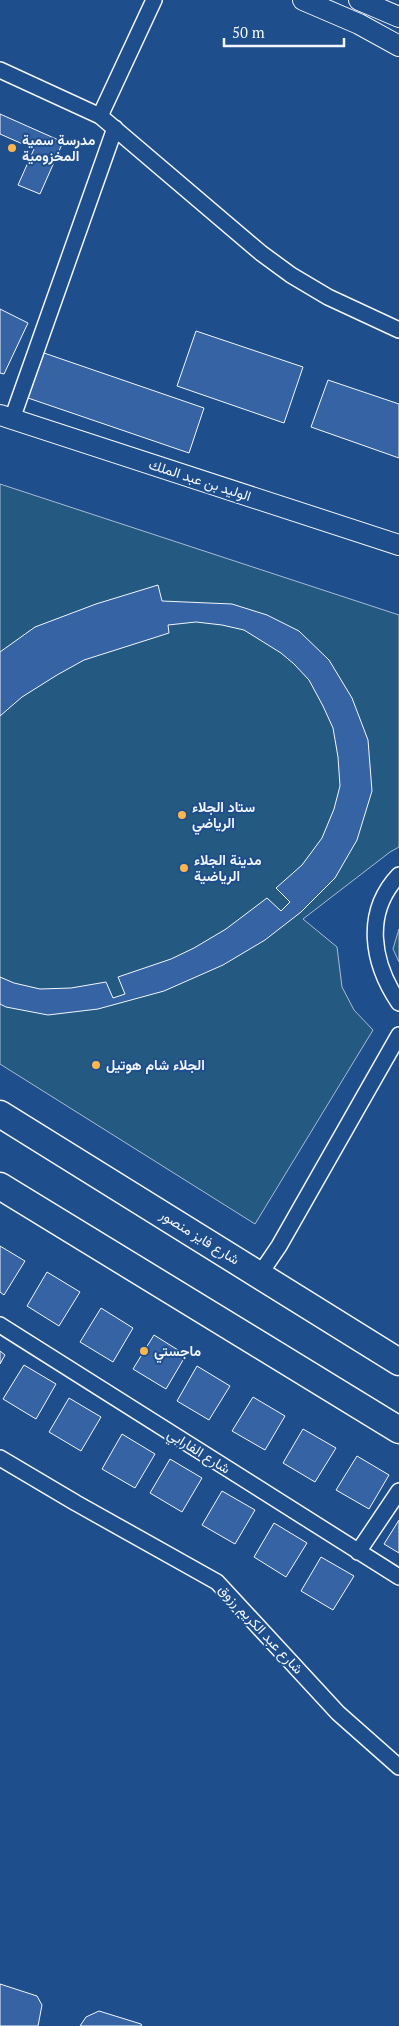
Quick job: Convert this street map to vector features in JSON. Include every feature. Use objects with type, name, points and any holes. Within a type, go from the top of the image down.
[{"type":"highway","name":"شارع فايز منصور","points":[[0,1114],[399,1362]]},
{"type":"highway","points":[[0,1186],[399,1430]]},
{"type":"main road","points":[[303,0],[359,24],[399,46]]},
{"type":"main road","points":[[359,0],[399,17]]},
{"type":"main road","name":"الوليد بن عبد الملك","points":[[6,417],[399,545]]},
{"type":"street","points":[[100,116],[154,0]]},
{"type":"street","points":[[0,70],[100,116],[261,253],[291,275],[328,297],[399,330]]},
{"type":"street","points":[[6,417],[115,128]]},
{"type":"street","points":[[399,875],[384,896],[377,912],[374,930],[375,948],[379,965],[399,1002]]},
{"type":"street","points":[[260,1274],[279,1246],[399,1035]]},
{"type":"street","name":"شارع الفارابي","points":[[0,1325],[399,1577]]},
{"type":"street","name":"شارع عبد الكريم رزوق","points":[[0,1458],[76,1503],[218,1582],[338,1712],[399,1768]]},
{"type":"street","points":[[358,1552],[399,1491]]},
{"type":"shaded area","name":"مدينة الجلاء الرياضية","points":[[0,484],[399,615],[399,847],[303,919],[337,947],[342,987],[354,1010],[373,1030],[255,1224],[0,1064]]},
{"type":"shaded area","points":[[399,929],[399,962],[393,949]]},
{"type":"building","points":[[0,114],[63,142],[40,194],[18,185],[34,149],[0,134]]},
{"type":"building","points":[[0,309],[28,323],[4,374],[0,373]]},
{"type":"building","points":[[196,331],[303,367],[284,423],[177,386]]},
{"type":"building","points":[[44,353],[204,408],[189,453],[28,398]]},
{"type":"building","points":[[328,380],[399,404],[399,458],[311,427]]},
{"type":"building","points":[[158,585],[162,601],[232,604],[267,615],[299,631],[329,660],[352,698],[368,740],[372,791],[357,840],[335,878],[301,912],[265,940],[223,965],[164,991],[98,1009],[48,1015],[6,1007],[0,1004],[0,977],[14,983],[40,989],[71,988],[106,982],[113,998],[125,994],[118,977],[171,959],[194,948],[226,929],[267,898],[281,911],[290,902],[276,888],[302,865],[322,838],[334,809],[340,786],[338,757],[333,728],[323,706],[309,680],[294,664],[281,653],[244,630],[196,622],[168,625],[169,633],[84,660],[22,697],[0,716],[0,652],[35,627],[96,604]]},
{"type":"building","points":[[0,1246],[25,1261],[4,1295],[0,1292]]},
{"type":"building","points":[[47,1272],[80,1292],[59,1326],[27,1306]]},
{"type":"building","points":[[101,1308],[133,1328],[113,1362],[80,1342]]},
{"type":"building","points":[[154,1335],[186,1355],[166,1389],[133,1369]]},
{"type":"building","points":[[0,1351],[5,1355],[0,1364]]},
{"type":"building","points":[[24,1365],[56,1384],[36,1419],[3,1399]]},
{"type":"building","points":[[197,1366],[230,1386],[209,1420],[177,1401]]},
{"type":"building","points":[[253,1397],[285,1416],[265,1450],[232,1431]]},
{"type":"building","points":[[69,1398],[101,1417],[81,1451],[49,1432]]},
{"type":"building","points":[[303,1429],[336,1448],[315,1482],[283,1463]]},
{"type":"building","points":[[122,1434],[155,1454],[135,1488],[102,1469]]},
{"type":"building","points":[[357,1456],[389,1475],[369,1509],[336,1490]]},
{"type":"building","points":[[170,1459],[202,1478],[182,1512],[150,1493]]},
{"type":"building","points":[[222,1491],[255,1510],[235,1544],[202,1525]]},
{"type":"building","points":[[399,1520],[399,1553],[384,1544]]},
{"type":"building","points":[[274,1523],[307,1543],[286,1577],[254,1557]]},
{"type":"building","points":[[321,1557],[354,1576],[333,1610],[301,1591]]},
{"type":"building","points":[[0,1984],[37,1996],[42,2005],[38,2026],[0,2026]]},
{"type":"building","points":[[99,2011],[141,2024],[142,2026],[80,2026],[86,2017]]},
{"type":"place","name":"مدرسة سمية المخزومية","points":[[12,148]]},
{"type":"place","name":"ستاد الجلاء الرياضي","points":[[182,815]]},
{"type":"place","name":"مدينة الجلاء الرياضية","points":[[184,868]]},
{"type":"place","name":"الجلاء شام هوتيل","points":[[96,1065]]},
{"type":"place","name":"ماجستي","points":[[144,1351]]}]
